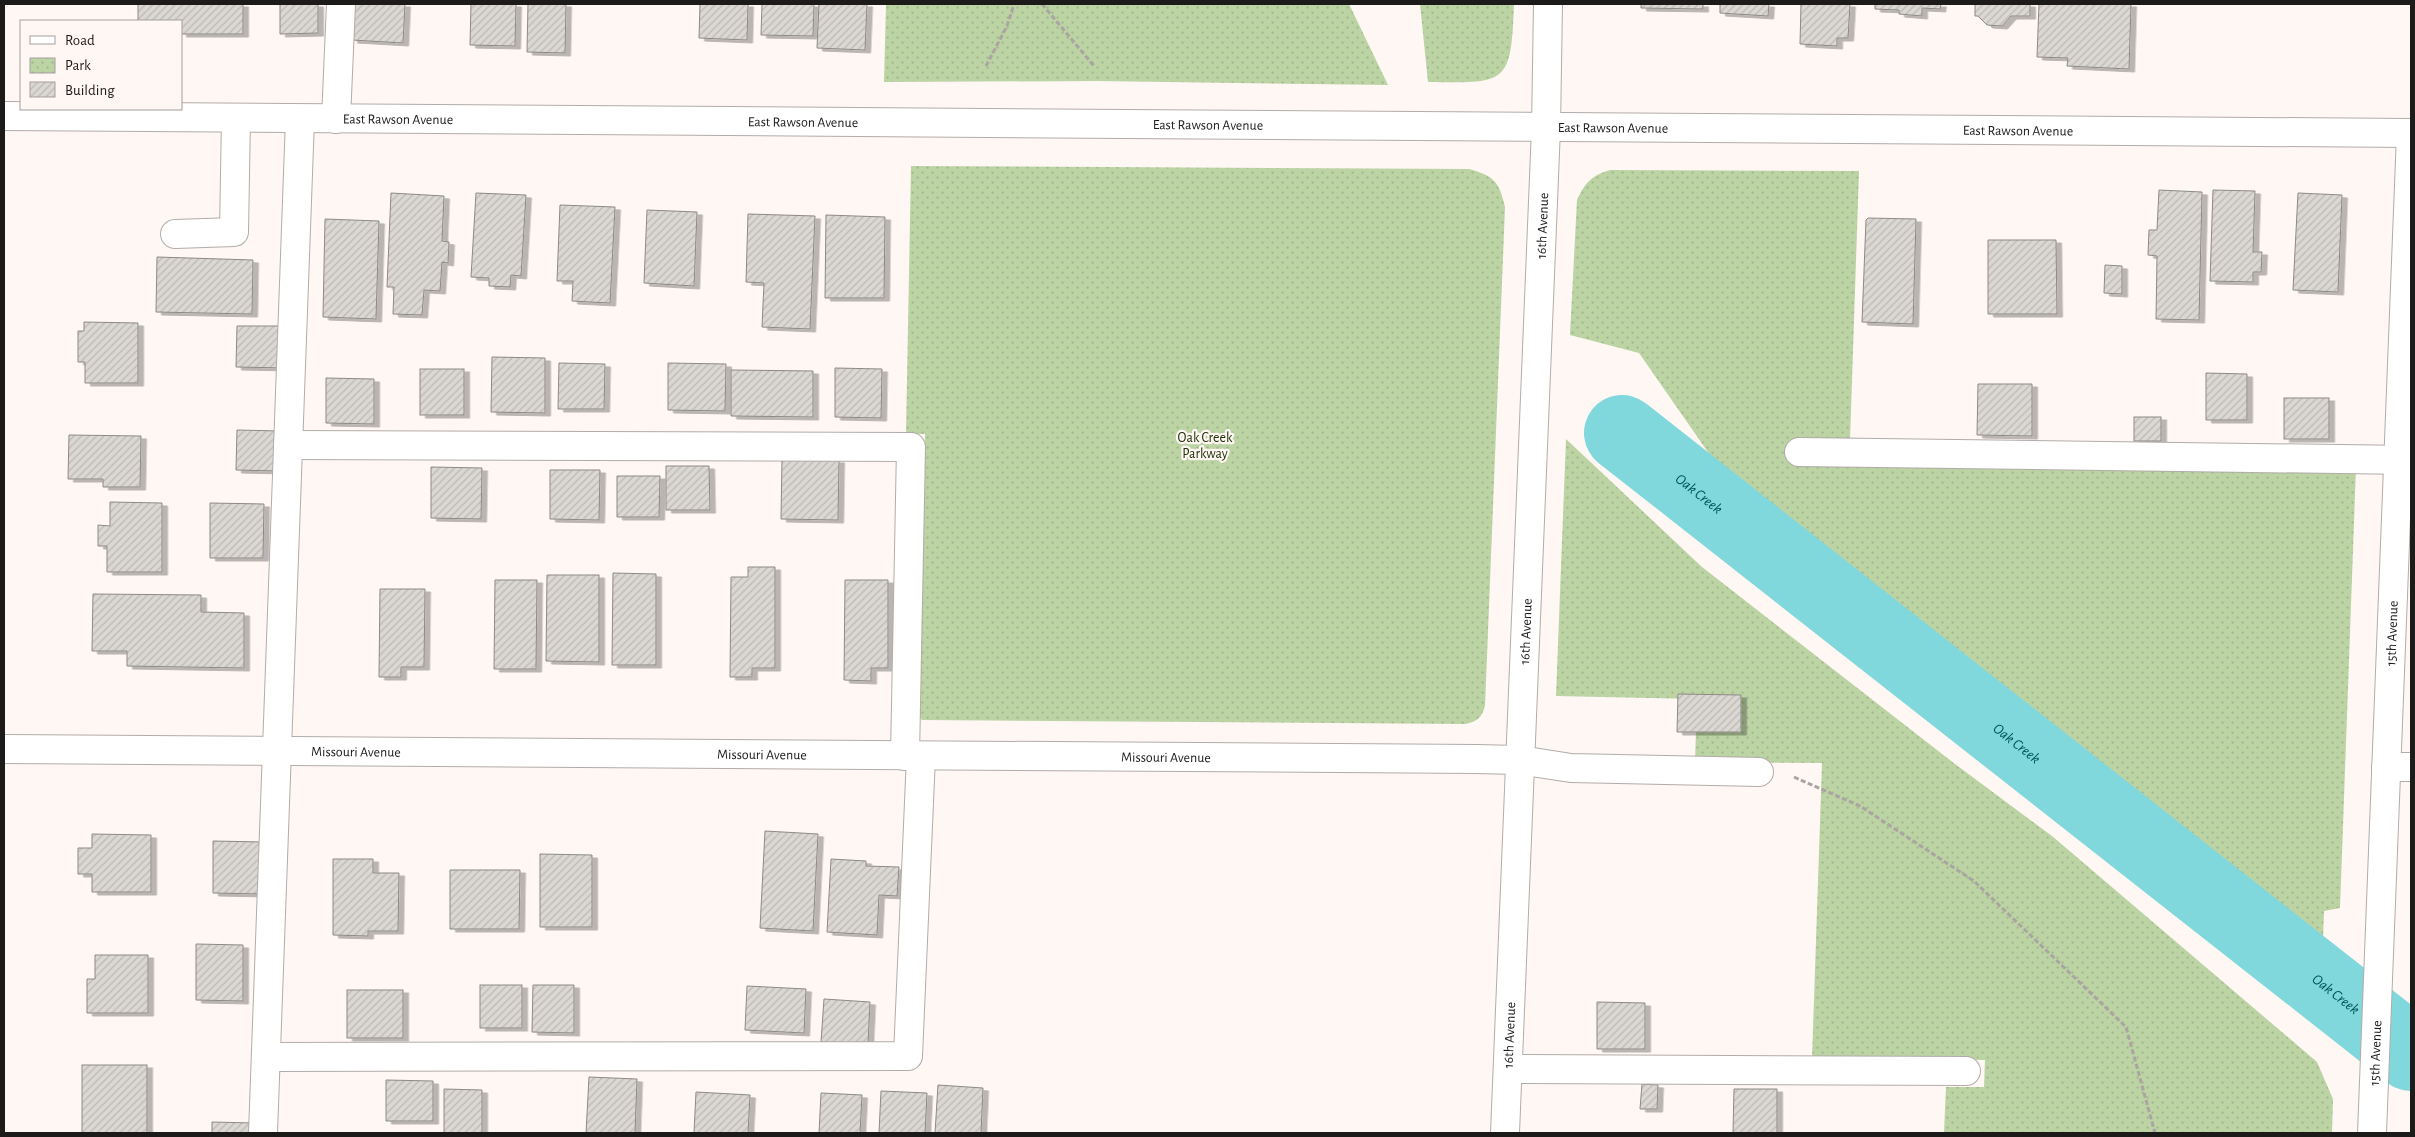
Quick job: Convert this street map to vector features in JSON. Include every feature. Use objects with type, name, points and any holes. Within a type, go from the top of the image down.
[{"type":"street","points":[[336,119],[341,4]]},
{"type":"street","points":[[1546,128],[1548,4]]},
{"type":"street","name":"East Rawson Avenue","points":[[4,116],[2411,134]]},
{"type":"street","points":[[175,234],[234,232],[236,118]]},
{"type":"street","points":[[263,1133],[300,119]]},
{"type":"street","name":"16th Avenue","points":[[1505,1133],[1546,128]]},
{"type":"street","name":"15th Avenue","points":[[2372,1130],[2378,980],[2399,767],[2411,134]]},
{"type":"street","points":[[266,1057],[908,1056],[913,756],[911,447],[288,445]]},
{"type":"street","points":[[1799,452],[2405,460]]},
{"type":"street","name":"Missouri Avenue","points":[[4,749],[1519,760],[1571,768],[1759,772]]},
{"type":"street","points":[[1508,1069],[1966,1071]]},
{"type":"path","points":[[986,66],[1007,26],[1014,4]]},
{"type":"path","points":[[1042,4],[1094,66]]},
{"type":"path","points":[[1759,772],[1782,773],[1803,779],[1860,806],[1974,881],[2126,1027],[2155,1133]]},
{"type":"green space","points":[[886,4],[1349,4],[1388,85],[1097,81],[884,82]]},
{"type":"green space","points":[[1420,4],[1514,4],[1510,50],[1506,65],[1500,74],[1489,79],[1474,82],[1428,82]]},
{"type":"green space","name":"Oak Creek Parkway","points":[[911,166],[1469,169],[1490,177],[1498,185],[1505,207],[1485,706],[1479,718],[1466,724],[922,720],[915,711],[925,434],[906,434]]},
{"type":"green space","points":[[1610,170],[1859,171],[1850,440],[2356,467],[2340,908],[2324,911],[2322,967],[1742,501],[1639,353],[1570,335],[1577,200],[1590,180],[1598,174]]},
{"type":"green space","points":[[1566,439],[1702,567],[1955,764],[2052,836],[2317,1062],[2333,1099],[2332,1133],[1944,1133],[1946,1087],[1984,1087],[1985,1060],[1812,1059],[1822,763],[1695,762],[1697,699],[1556,696]]},
{"type":"building","points":[[138,4],[243,4],[243,34],[182,34],[182,20],[138,20]]},
{"type":"building","points":[[280,4],[318,4],[318,33],[280,34]]},
{"type":"building","points":[[354,4],[405,4],[403,43],[352,40]]},
{"type":"building","points":[[471,4],[516,4],[515,46],[470,45]]},
{"type":"building","points":[[528,4],[566,4],[565,53],[527,52]]},
{"type":"building","points":[[700,4],[748,4],[747,40],[699,38]]},
{"type":"building","points":[[762,4],[814,4],[813,36],[761,35]]},
{"type":"building","points":[[819,4],[867,4],[865,50],[817,48]]},
{"type":"building","points":[[1641,4],[1703,4],[1703,9],[1641,8]]},
{"type":"building","points":[[1720,4],[1769,4],[1768,16],[1720,13]]},
{"type":"building","points":[[1801,4],[1850,4],[1848,38],[1837,38],[1837,46],[1800,44]]},
{"type":"building","points":[[1875,4],[1941,4],[1940,9],[1922,8],[1922,16],[1899,14],[1899,10],[1875,9]]},
{"type":"building","points":[[1975,4],[2030,4],[2030,16],[2011,16],[2002,26],[1987,25],[1978,16],[1975,16]]},
{"type":"building","points":[[2039,4],[2131,4],[2129,69],[2067,66],[2068,58],[2037,57]]},
{"type":"building","points":[[2159,190],[2202,192],[2199,320],[2156,319],[2157,256],[2148,255],[2149,230],[2157,230]]},
{"type":"building","points":[[2213,190],[2255,191],[2253,252],[2262,252],[2261,272],[2253,272],[2253,282],[2210,281]]},
{"type":"building","points":[[391,193],[444,196],[442,241],[449,242],[448,263],[442,262],[440,291],[424,290],[422,315],[393,314],[394,287],[387,287]]},
{"type":"building","points":[[476,193],[526,195],[521,276],[511,275],[510,287],[489,286],[489,278],[471,277]]},
{"type":"building","points":[[2298,193],[2342,195],[2338,292],[2293,290]]},
{"type":"building","points":[[560,205],[615,207],[610,303],[572,301],[573,281],[557,281]]},
{"type":"building","points":[[647,210],[697,212],[694,286],[644,283]]},
{"type":"building","points":[[748,214],[815,216],[810,329],[762,327],[764,283],[746,282]]},
{"type":"building","points":[[826,215],[885,217],[884,298],[825,298]]},
{"type":"building","points":[[1868,218],[1916,219],[1913,324],[1862,322],[1866,220]]},
{"type":"building","points":[[325,219],[379,221],[376,319],[323,317]]},
{"type":"building","points":[[1988,240],[2056,240],[2057,314],[1988,314]]},
{"type":"building","points":[[157,257],[253,260],[252,314],[156,312]]},
{"type":"building","points":[[2105,265],[2122,266],[2122,294],[2104,293]]},
{"type":"building","points":[[84,322],[138,323],[138,383],[85,383],[85,362],[78,362],[78,331],[84,331]]},
{"type":"building","points":[[237,326],[286,326],[286,368],[236,367]]},
{"type":"building","points":[[492,357],[545,358],[545,413],[491,412]]},
{"type":"building","points":[[559,363],[605,364],[604,409],[558,409]]},
{"type":"building","points":[[668,363],[726,364],[725,411],[668,410]]},
{"type":"building","points":[[835,368],[882,369],[881,418],[835,417]]},
{"type":"building","points":[[420,369],[464,369],[464,415],[420,415]]},
{"type":"building","points":[[731,370],[813,371],[813,417],[731,416]]},
{"type":"building","points":[[2206,373],[2247,374],[2247,420],[2206,420]]},
{"type":"building","points":[[326,378],[374,379],[374,424],[326,423]]},
{"type":"building","points":[[1978,384],[2032,384],[2032,436],[1977,435]]},
{"type":"building","points":[[2284,398],[2329,398],[2329,439],[2284,439]]},
{"type":"building","points":[[2134,417],[2161,417],[2161,441],[2134,441]]},
{"type":"building","points":[[237,430],[279,431],[278,471],[236,470]]},
{"type":"building","points":[[69,435],[141,436],[140,487],[103,487],[103,479],[68,479]]},
{"type":"building","points":[[782,459],[839,460],[838,520],[781,519]]},
{"type":"building","points":[[666,466],[709,466],[710,510],[666,510]]},
{"type":"building","points":[[431,467],[482,468],[481,519],[431,518]]},
{"type":"building","points":[[550,470],[600,470],[599,520],[550,519]]},
{"type":"building","points":[[617,476],[660,476],[659,517],[617,517]]},
{"type":"building","points":[[110,502],[162,503],[162,572],[107,572],[107,546],[98,546],[98,525],[110,526]]},
{"type":"building","points":[[210,503],[264,504],[263,558],[210,558]]},
{"type":"building","points":[[748,567],[775,567],[775,668],[752,668],[752,677],[730,677],[731,577],[748,577]]},
{"type":"building","points":[[613,573],[656,574],[656,665],[612,665]]},
{"type":"building","points":[[547,575],[599,575],[599,662],[546,661]]},
{"type":"building","points":[[495,580],[537,580],[536,669],[494,669]]},
{"type":"building","points":[[845,580],[888,580],[888,668],[871,668],[871,681],[844,680]]},
{"type":"building","points":[[380,589],[425,589],[424,667],[401,667],[401,677],[379,677]]},
{"type":"building","points":[[93,594],[201,595],[201,612],[244,613],[244,668],[127,666],[127,651],[92,651]]},
{"type":"building","points":[[1678,694],[1741,695],[1741,732],[1677,732]]},
{"type":"building","points":[[765,831],[818,834],[813,931],[760,928]]},
{"type":"building","points":[[92,834],[151,835],[151,892],[92,892],[92,874],[78,874],[78,848],[92,848]]},
{"type":"building","points":[[213,841],[263,842],[262,894],[213,893]]},
{"type":"building","points":[[540,854],[592,855],[592,927],[540,927]]},
{"type":"building","points":[[333,859],[373,859],[373,873],[399,873],[398,931],[368,931],[368,936],[333,935]]},
{"type":"building","points":[[831,859],[866,861],[866,866],[899,867],[897,896],[879,895],[877,935],[827,932]]},
{"type":"building","points":[[450,870],[520,870],[519,929],[450,929]]},
{"type":"building","points":[[196,944],[243,945],[243,1001],[196,1000]]},
{"type":"building","points":[[95,955],[148,955],[148,1013],[87,1013],[87,979],[95,979]]},
{"type":"building","points":[[480,985],[522,985],[522,1028],[480,1028]]},
{"type":"building","points":[[533,985],[574,985],[574,1033],[532,1032]]},
{"type":"building","points":[[747,986],[806,989],[804,1033],[745,1030]]},
{"type":"building","points":[[347,990],[403,990],[403,1038],[347,1038]]},
{"type":"building","points":[[824,999],[870,1002],[868,1044],[821,1042]]},
{"type":"building","points":[[1597,1002],[1645,1003],[1645,1049],[1597,1049]]},
{"type":"building","points":[[82,1065],[147,1065],[147,1133],[82,1133]]},
{"type":"building","points":[[589,1077],[637,1079],[635,1133],[586,1133]]},
{"type":"building","points":[[386,1080],[433,1081],[433,1121],[386,1121]]},
{"type":"building","points":[[1642,1084],[1658,1085],[1657,1109],[1640,1109]]},
{"type":"building","points":[[938,1085],[983,1088],[981,1133],[935,1133]]},
{"type":"building","points":[[444,1089],[482,1090],[482,1133],[444,1133]]},
{"type":"building","points":[[1734,1089],[1777,1089],[1777,1133],[1733,1133]]},
{"type":"building","points":[[881,1091],[927,1093],[925,1133],[879,1133]]},
{"type":"building","points":[[696,1092],[750,1095],[748,1133],[694,1133]]},
{"type":"building","points":[[821,1093],[862,1095],[860,1133],[819,1133]]},
{"type":"building","points":[[212,1122],[253,1123],[253,1133],[212,1133]]},
{"type":"waterway","name":"Oak Creek","points":[[1622,433],[2411,1053]]}]
